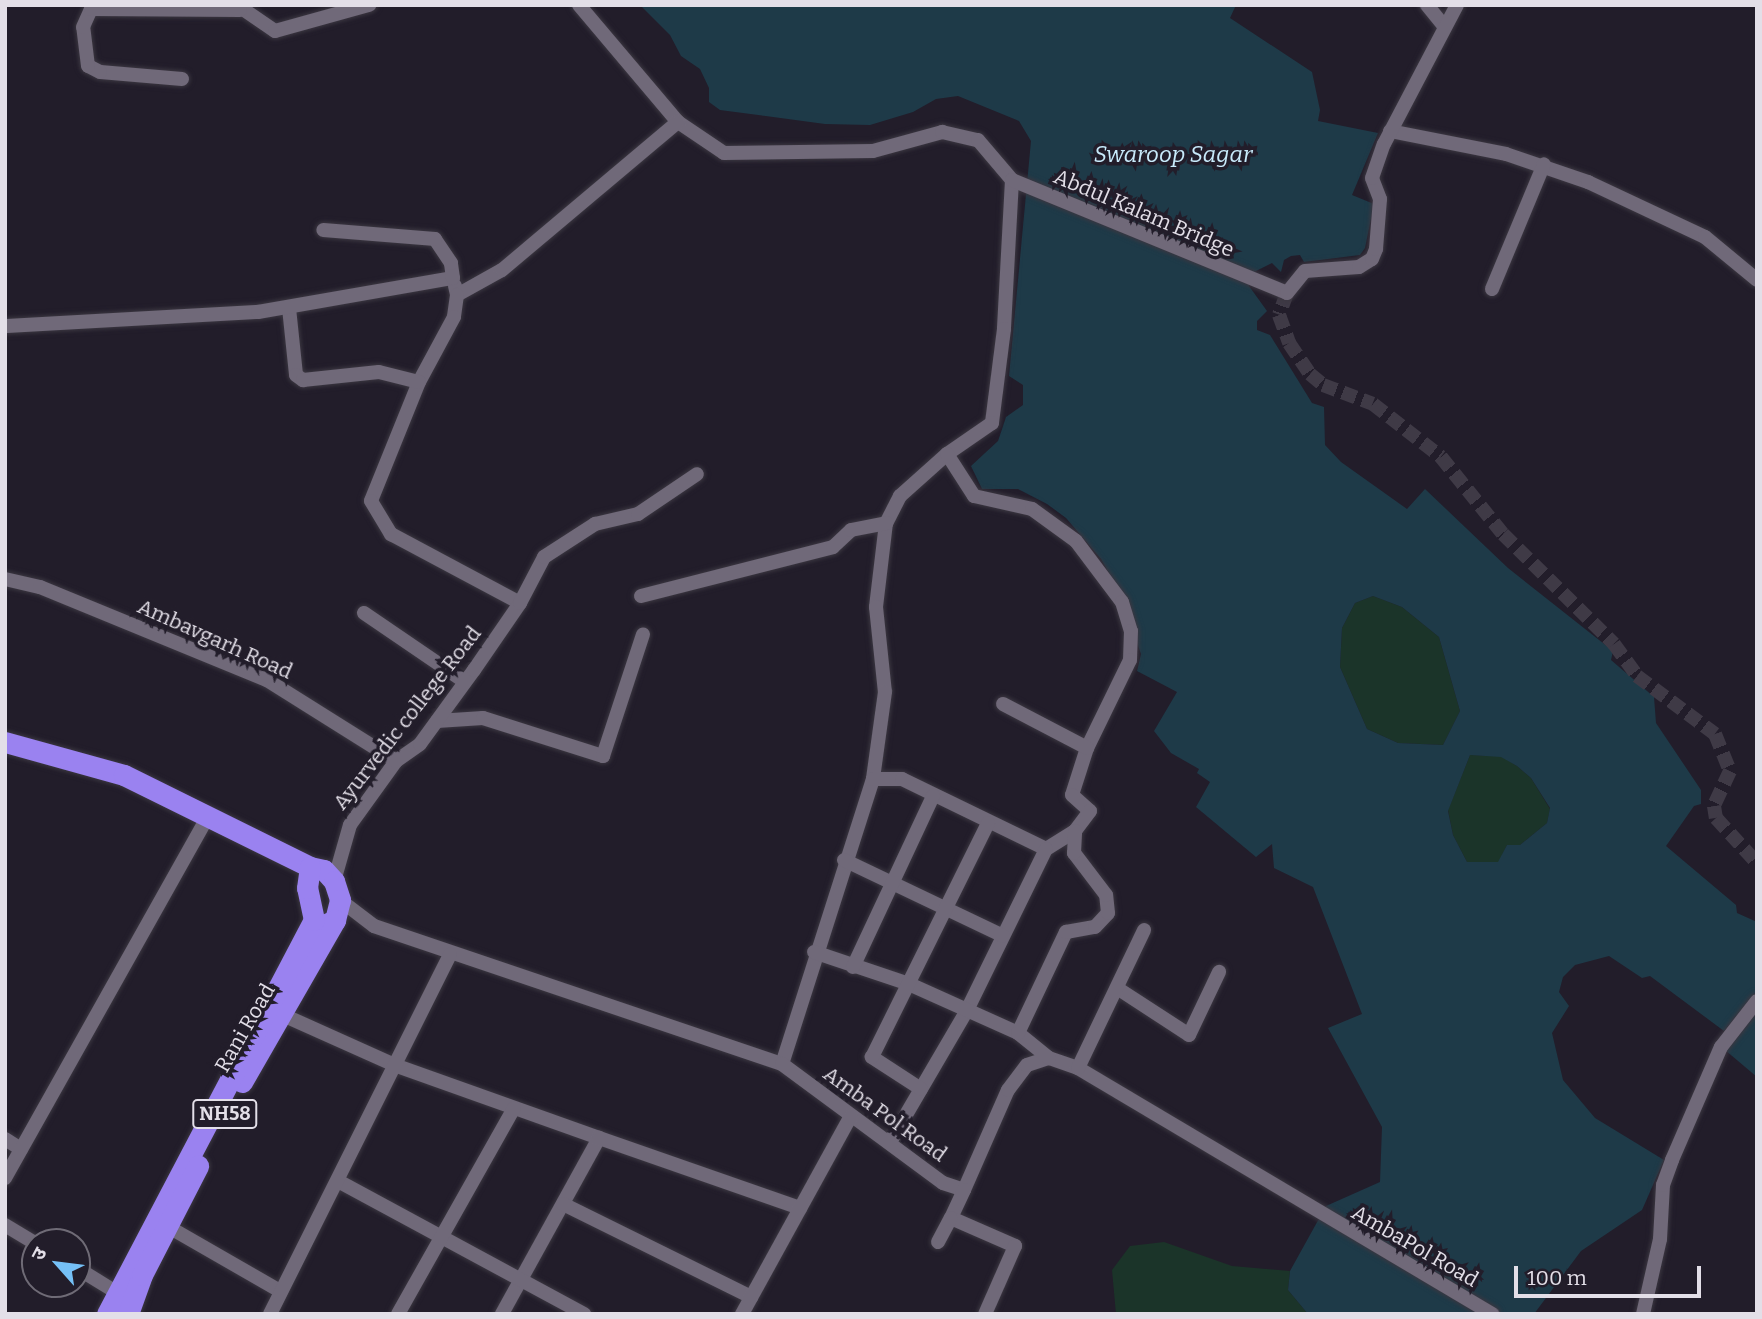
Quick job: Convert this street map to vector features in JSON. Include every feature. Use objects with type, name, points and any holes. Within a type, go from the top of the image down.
[{"type":"highway","points":[[5,742],[124,775],[310,867],[324,870],[331,905]]},
{"type":"highway","points":[[310,867],[307,888],[331,905]]},
{"type":"highway","name":"Rani Road","points":[[128,1314],[167,1226],[239,1086],[283,1015],[331,905]]},
{"type":"highway","name":"NH58","points":[[107,1314],[331,905]]},
{"type":"street","points":[[182,79],[100,72],[88,66],[83,27],[91,9],[238,7],[275,31],[369,5]]},
{"type":"street","points":[[579,5],[678,122],[724,153],[773,156],[873,152],[942,132],[978,140],[1012,180],[1004,329],[992,423],[947,454],[900,496],[886,523],[876,607],[885,692],[873,779],[814,953],[782,1064]]},
{"type":"street","points":[[1427,5],[1444,26]]},
{"type":"street","points":[[1457,5],[1390,131],[1544,164],[1705,237],[1757,280]]},
{"type":"street","points":[[457,295],[502,270],[678,122]]},
{"type":"street","name":"Abdul Kalam Bridge","points":[[1012,180],[1287,293],[1305,271],[1359,267],[1372,259],[1380,218],[1380,199],[1372,178],[1390,131]]},
{"type":"street","points":[[1492,289],[1544,164]]},
{"type":"street","points":[[323,230],[435,239],[451,263],[457,295],[454,317],[419,382],[371,501],[391,534],[520,603]]},
{"type":"street","points":[[5,326],[289,308],[453,278]]},
{"type":"street","points":[[289,308],[296,375],[303,380],[379,372],[419,382]]},
{"type":"street","points":[[890,1142],[966,1012],[1046,849],[1075,831],[1090,811],[1072,795],[1087,748],[1130,660],[1131,631],[1122,602],[1076,541],[1032,509],[974,496],[947,454]]},
{"type":"street","name":"Ayurvedic college Road","points":[[331,905],[350,825],[396,761],[420,744],[437,721],[520,603],[544,557],[595,524],[638,514],[697,474]]},
{"type":"street","points":[[641,596],[833,547],[851,530],[886,523]]},
{"type":"street","name":"Ambavgarh Road","points":[[5,579],[40,587],[267,680],[396,761]]},
{"type":"street","points":[[365,613],[465,682]]},
{"type":"street","points":[[437,721],[483,718],[603,756],[643,634]]},
{"type":"street","points":[[1003,705],[1087,748]]},
{"type":"street","points":[[873,779],[902,779],[1046,849]]},
{"type":"street","points":[[853,967],[933,796]]},
{"type":"street","points":[[5,1178],[209,815]]},
{"type":"street","points":[[921,1088],[872,1057],[988,823]]},
{"type":"street","points":[[1018,1033],[1066,932],[1095,927],[1108,913],[1106,895],[1074,853],[1075,831]]},
{"type":"street","points":[[844,860],[1003,936]]},
{"type":"street","name":"Amba Pol Road","points":[[331,905],[374,926],[450,954],[782,1064],[943,1183],[964,1190],[1008,1090],[1027,1065],[1049,1058]]},
{"type":"street","points":[[814,953],[909,984],[966,1012],[1018,1033],[1049,1058],[1078,1068],[1144,930]]},
{"type":"street","points":[[270,1314],[397,1066],[450,954]]},
{"type":"street","points":[[1117,988],[1189,1035],[1219,972]]},
{"type":"street","points":[[1643,1314],[1660,1239],[1663,1185],[1718,1052],[1757,1001]]},
{"type":"street","points":[[283,1015],[397,1066],[800,1208]]},
{"type":"street","name":"AmbaPol Road","points":[[1078,1068],[1318,1214],[1492,1314]]},
{"type":"street","points":[[398,1314],[514,1108]]},
{"type":"street","points":[[742,1314],[851,1116]]},
{"type":"street","points":[[502,1314],[599,1138]]},
{"type":"street","points":[[5,1139],[21,1149]]},
{"type":"street","points":[[338,1181],[583,1314]]},
{"type":"street","points":[[938,1242],[964,1190]]},
{"type":"street","points":[[563,1204],[751,1297]]},
{"type":"street","points":[[951,1218],[1015,1247],[985,1314]]},
{"type":"street","points":[[5,1225],[21,1234]]},
{"type":"street","points":[[167,1226],[280,1291]]},
{"type":"street","points":[[91,1276],[117,1292]]},
{"type":"green space","points":[[1373,596],[1402,607],[1439,637],[1460,711],[1443,745],[1398,743],[1367,729],[1340,667],[1342,628],[1355,603]]},
{"type":"green space","points":[[1470,755],[1501,756],[1517,766],[1531,778],[1550,809],[1547,823],[1520,845],[1507,845],[1499,862],[1467,862],[1453,835],[1448,810]]},
{"type":"green space","points":[[1164,1242],[1232,1266],[1290,1271],[1288,1290],[1308,1314],[1116,1314],[1112,1270],[1130,1246]]},
{"type":"water","name":"Swaroop Sagar","points":[[640,5],[1236,5],[1230,18],[1312,72],[1320,110],[1318,121],[1378,133],[1352,195],[1374,204],[1365,248],[1360,255],[1304,262],[1300,255],[1291,256],[1284,260],[1281,272],[1272,263],[1254,272],[1249,286],[1267,311],[1257,321],[1257,330],[1270,335],[1312,403],[1324,407],[1325,445],[1341,462],[1407,509],[1425,489],[1508,568],[1613,651],[1611,660],[1654,697],[1656,723],[1701,790],[1701,804],[1694,806],[1666,846],[1736,905],[1737,913],[1757,922],[1757,991],[1724,1031],[1650,976],[1642,978],[1609,956],[1575,965],[1563,977],[1559,992],[1569,1006],[1552,1033],[1563,1080],[1595,1118],[1664,1160],[1642,1210],[1581,1251],[1534,1314],[1308,1314],[1288,1290],[1290,1271],[1326,1206],[1380,1182],[1382,1127],[1328,1028],[1362,1014],[1313,887],[1274,868],[1272,844],[1256,857],[1196,807],[1210,782],[1197,773],[1199,769],[1171,753],[1154,731],[1177,692],[1137,671],[1141,654],[1119,591],[1101,559],[1066,518],[1047,504],[1018,489],[982,489],[971,466],[998,441],[1006,417],[1023,405],[1023,385],[1009,376],[1031,141],[1019,121],[958,96],[936,99],[913,112],[870,125],[825,124],[720,110],[709,102],[709,88],[700,69],[681,56],[670,35]],"holes":[[[1373,596],[1402,607],[1439,637],[1460,711],[1443,745],[1398,743],[1367,729],[1340,667],[1342,628],[1355,603]],[[1470,755],[1501,757],[1517,766],[1531,778],[1550,808],[1547,823],[1520,845],[1507,845],[1498,862],[1467,862],[1453,835],[1448,811]]]},
{"type":"water","points":[[1757,1012],[1757,1077],[1725,1050]]},
{"type":"tunnel","points":[[1287,293],[1279,315],[1289,343],[1310,374],[1323,385],[1373,404],[1441,457],[1503,534],[1614,644],[1637,676],[1715,734],[1730,771],[1714,806],[1716,818],[1757,863]]}]
